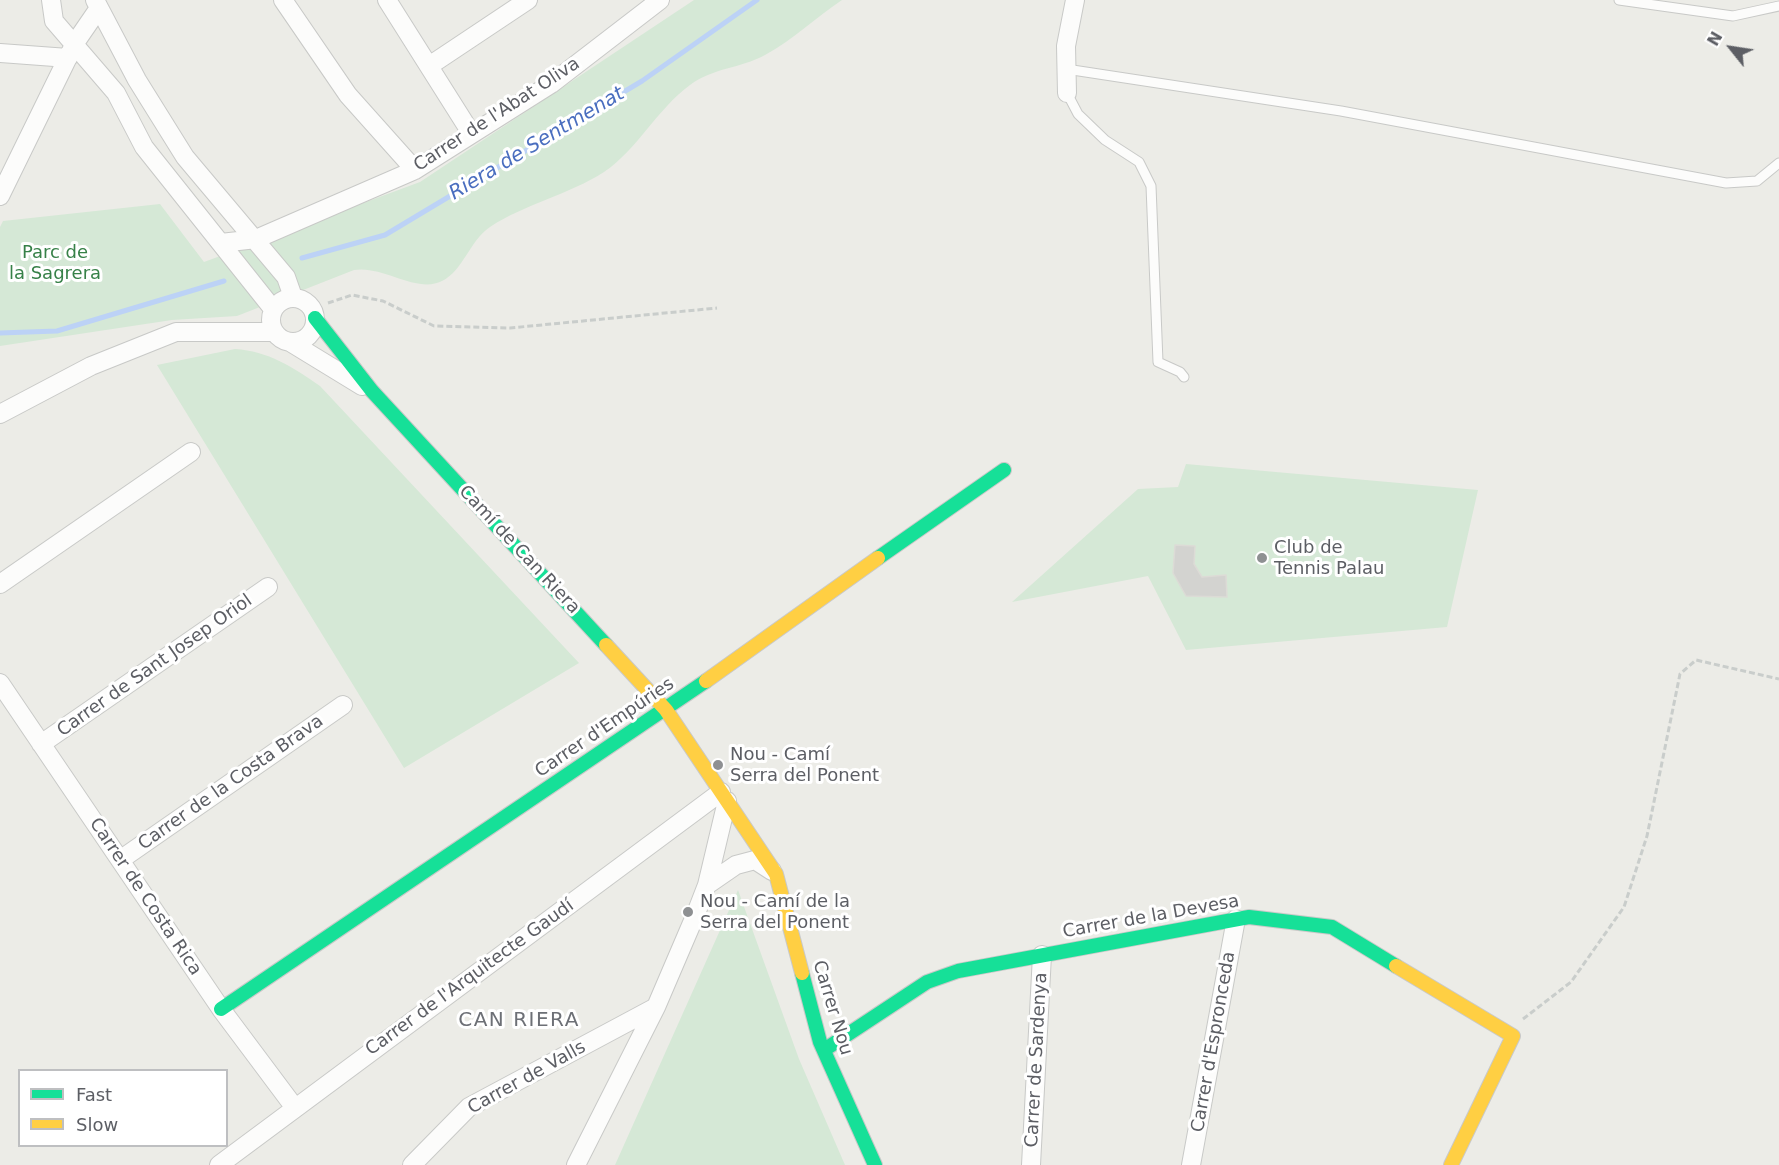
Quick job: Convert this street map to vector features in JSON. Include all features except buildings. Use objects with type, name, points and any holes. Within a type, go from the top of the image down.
[{"type":"street","points":[[51,0],[54,21],[72,51],[116,93],[144,147],[273,309]]},
{"type":"street","points":[[283,0],[348,95],[415,171]]},
{"type":"street","points":[[387,0],[471,133]]},
{"type":"street","points":[[429,66],[528,0]]},
{"type":"street","name":"Carrer de l'Abat Oliva","points":[[221,243],[256,239],[415,171],[471,133],[551,84],[660,0]]},
{"type":"street","points":[[1066,93],[1066,46],[1075,0]]},
{"type":"street","points":[[0,196],[97,4]]},
{"type":"street","points":[[97,4],[137,80],[185,157],[286,277],[293,297]]},
{"type":"street","points":[[0,53],[72,51]]},
{"type":"street","points":[[0,414],[91,366],[176,332],[282,337],[308,336],[314,313],[307,303],[293,297],[281,301],[273,309],[271,321],[282,337]]},
{"type":"street","name":"Camí de Can Riera","points":[[314,313],[372,391],[666,710]]},
{"type":"street","name":"Camí de Can Riera","points":[[282,337],[372,391]]},
{"type":"street","points":[[0,584],[191,452]]},
{"type":"street","name":"Carrer d'Empúries","points":[[221,1009],[666,710],[830,591],[1004,470]]},
{"type":"street","name":"Carrer de Sant Josep Oriol","points":[[41,744],[268,587]]},
{"type":"street","name":"Carrer de Costa Rica","points":[[0,683],[221,1009],[295,1108]]},
{"type":"street","name":"Carrer de la Costa Brava","points":[[120,860],[343,705]]},
{"type":"street","name":"Carrer Nou","points":[[666,710],[776,874],[824,1050],[875,1165]]},
{"type":"street","points":[[576,1165],[656,1007],[707,885],[724,797]]},
{"type":"street","name":"Carrer de l'Arquitecte Gaudí","points":[[219,1165],[724,797]]},
{"type":"street","points":[[707,885],[736,865],[755,860],[776,874]]},
{"type":"street","name":"Carrer de la Devesa","points":[[824,1050],[927,982],[958,971],[1249,917],[1332,927],[1511,1035]]},
{"type":"street","name":"Carrer d'Espronceda","points":[[1191,1165],[1236,919]]},
{"type":"street","name":"Carrer de Sardenya","points":[[1031,1165],[1042,955]]},
{"type":"street","name":"Carrer de Valls","points":[[412,1165],[469,1107],[656,1007]]},
{"type":"street","points":[[1451,1165],[1511,1035]]},
{"type":"lane","points":[[1619,0],[1733,16],[1779,6]]},
{"type":"lane","points":[[1066,69],[1341,111],[1726,183],[1757,181],[1779,163]]},
{"type":"lane","points":[[1066,93],[1078,114],[1105,140],[1139,162],[1151,186],[1158,362],[1180,372],[1184,377]]},
{"type":"path","points":[[314,313],[352,295],[383,301],[434,326],[510,328],[717,308]]},
{"type":"path","points":[[1511,1035],[1571,982],[1624,907],[1647,836],[1680,674],[1696,660],[1779,679]]},
{"type":"green space","name":"Parc de la Sagrera","points":[[694,0],[842,0],[765,55],[718,71],[690,85],[667,106],[616,163],[590,180],[490,227],[477,240],[456,270],[442,281],[422,284],[376,271],[354,270],[237,316],[172,320],[0,346],[0,227],[3,221],[160,204],[204,262],[420,182]]},
{"type":"green space","points":[[235,349],[247,350],[280,361],[320,386],[579,663],[404,768],[157,365]]},
{"type":"green space","name":"Club de Tennis Palau","points":[[1186,464],[1478,490],[1447,627],[1186,650],[1148,576],[1012,602],[1138,489],[1178,487]]},
{"type":"green space","points":[[738,890],[799,1059],[845,1165],[615,1165]]},
{"type":"waterway","name":"Riera de Sentmenat","points":[[302,258],[385,235],[642,81],[757,0]]},
{"type":"waterway","name":"Riera de Sentmenat","points":[[0,333],[57,331],[224,281]]},
{"type":"traffic: fast","points":[[315,318],[372,391],[606,645]]},
{"type":"traffic: fast","points":[[878,558],[1004,470]]},
{"type":"traffic: fast","points":[[221,1009],[706,681]]},
{"type":"traffic: fast","points":[[824,1050],[927,982],[958,971],[1249,917],[1332,927],[1396,966]]},
{"type":"traffic: fast","points":[[802,973],[820,1042],[875,1165]]},
{"type":"traffic: slow","points":[[706,681],[878,558]]},
{"type":"traffic: slow","points":[[606,645],[666,710],[776,874],[802,973]]},
{"type":"traffic: slow","points":[[1396,966],[1513,1036],[1451,1165]]},
{"type":"place","name":"Club de Tennis Palau","points":[[1262,558]]},
{"type":"place","name":"Nou - Camí Serra del Ponent","points":[[718,765]]},
{"type":"place","name":"Nou - Camí de la Serra del Ponent","points":[[688,912]]},
{"type":"district","name":"CAN RIERA","points":[[519,1021]]}]
